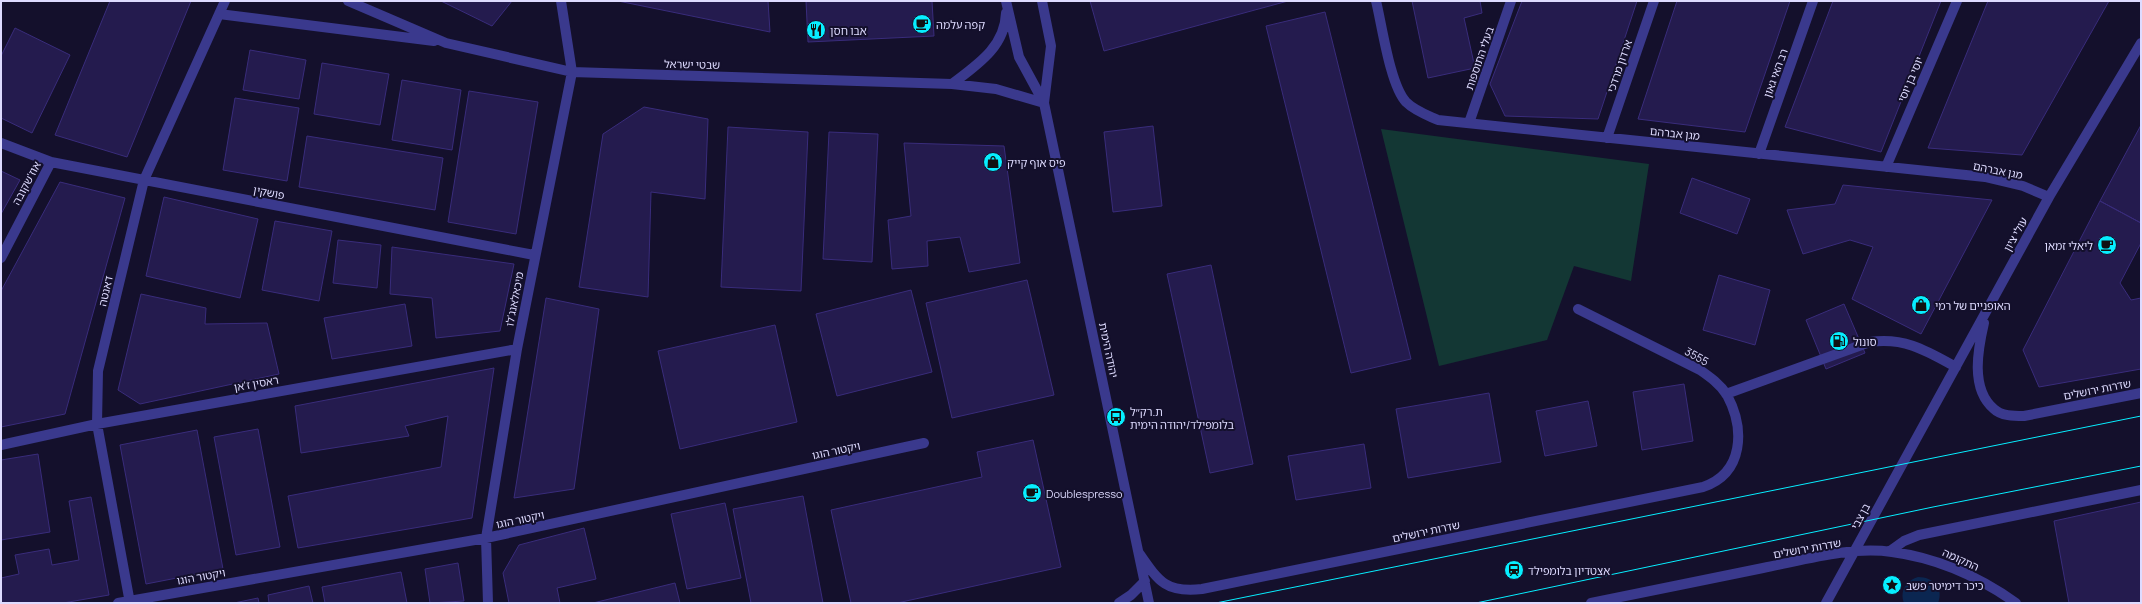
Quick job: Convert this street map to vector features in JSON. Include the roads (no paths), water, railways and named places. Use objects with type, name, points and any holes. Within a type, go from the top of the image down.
[{"type":"street","name":"דאנטה","points":[[130,602],[97,424],[98,371],[144,180],[225,1]]},
{"type":"street","name":"שבטי ישראל","points":[[348,1],[446,43],[572,72],[952,84],[996,88],[1044,103]]},
{"type":"street","name":"מיכאלאנג'לו","points":[[488,603],[486,538],[534,255],[572,72],[561,1]]},
{"type":"street","points":[[952,84],[982,62],[998,42],[1004,30],[1006,1]]},
{"type":"street","name":"יהודה הימית","points":[[1006,1],[1019,57],[1044,103],[1150,603]]},
{"type":"street","name":"יהודה הימית","points":[[1042,1],[1051,46],[1044,103]]},
{"type":"street","name":"מגן אברהם","points":[[1376,1],[1396,84],[1406,101],[1418,112],[1438,120],[1886,166],[1985,178],[2023,186],[2049,197]]},
{"type":"street","name":"בעלי התוספות","points":[[1470,123],[1511,1]]},
{"type":"street","name":"ארדון מרדכי","points":[[1607,138],[1654,1]]},
{"type":"street","name":"רב האי גאון","points":[[1759,154],[1813,1]]},
{"type":"street","name":"יוסי בן יוסי","points":[[1886,166],[1957,1]]},
{"type":"street","points":[[219,14],[446,43]]},
{"type":"street","name":"עולי ציון","points":[[1916,440],[2049,197],[2141,43]]},
{"type":"street","name":"פושקין","points":[[1,143],[51,162],[534,255]]},
{"type":"street","name":"אוז'שקובה","points":[[1,258],[51,162]]},
{"type":"street","name":"3555","points":[[1578,309],[1700,370],[1715,380],[1726,394],[1733,410],[1738,440],[1737,454],[1728,472]]},
{"type":"street","name":"שדרות ירושלים","points":[[1987,311],[1979,346],[1978,369],[1981,389],[1987,401],[1994,410],[2010,415],[2024,416],[2141,393]]},
{"type":"street","points":[[1726,394],[1870,342],[1886,340],[1902,341],[1929,352],[1956,368]]},
{"type":"street","name":"ראסין ז'אן","points":[[1,445],[97,424],[517,349]]},
{"type":"street","name":"בן צבי","points":[[1826,603],[1916,440]]},
{"type":"street","name":"ויקטור הוגו","points":[[118,603],[486,538],[924,443]]},
{"type":"street","name":"שדרות ירושלים","points":[[1139,553],[1153,573],[1168,586],[1178,591],[1202,589],[1703,487],[1712,484],[1728,472]]},
{"type":"street","points":[[1890,552],[1904,541],[1918,535],[2141,490]]},
{"type":"street","name":"שדרות ירושלים","points":[[1591,603],[1797,561],[1855,551],[1890,552]]},
{"type":"street","name":"התקומה","points":[[1890,552],[1930,559],[1949,565],[1986,583],[2016,603]]},
{"type":"street","points":[[1119,603],[1131,595],[1145,581]]},
{"type":"water","points":[[1918,577],[1928,579],[1936,584],[1940,593],[1938,603],[1904,603],[1903,590],[1907,583]]},
{"type":"tram line","points":[[1216,603],[2141,416]]},
{"type":"tram line","points":[[1476,603],[1933,507],[2141,466]]},
{"type":"place","name":"קפה עלמה","points":[[922,24]]},
{"type":"place","name":"אבו חסן","points":[[816,30]]},
{"type":"place","name":"פיס אוף קייק","points":[[993,162]]},
{"type":"place","name":"ליאלי זמאן","points":[[2107,245]]},
{"type":"place","name":"האופניים של רמי","points":[[1921,305]]},
{"type":"place","name":"סונול","points":[[1839,341]]},
{"type":"place","name":"ת.רק״ל בלומפילד/יהודה הימית","points":[[1116,417]]},
{"type":"place","name":"Doublespresso","points":[[1032,493]]},
{"type":"place","name":"אצטדיון בלומפילד","points":[[1514,570]]},
{"type":"place","name":"כיכר דימיטר פשב","points":[[1892,585]]}]
